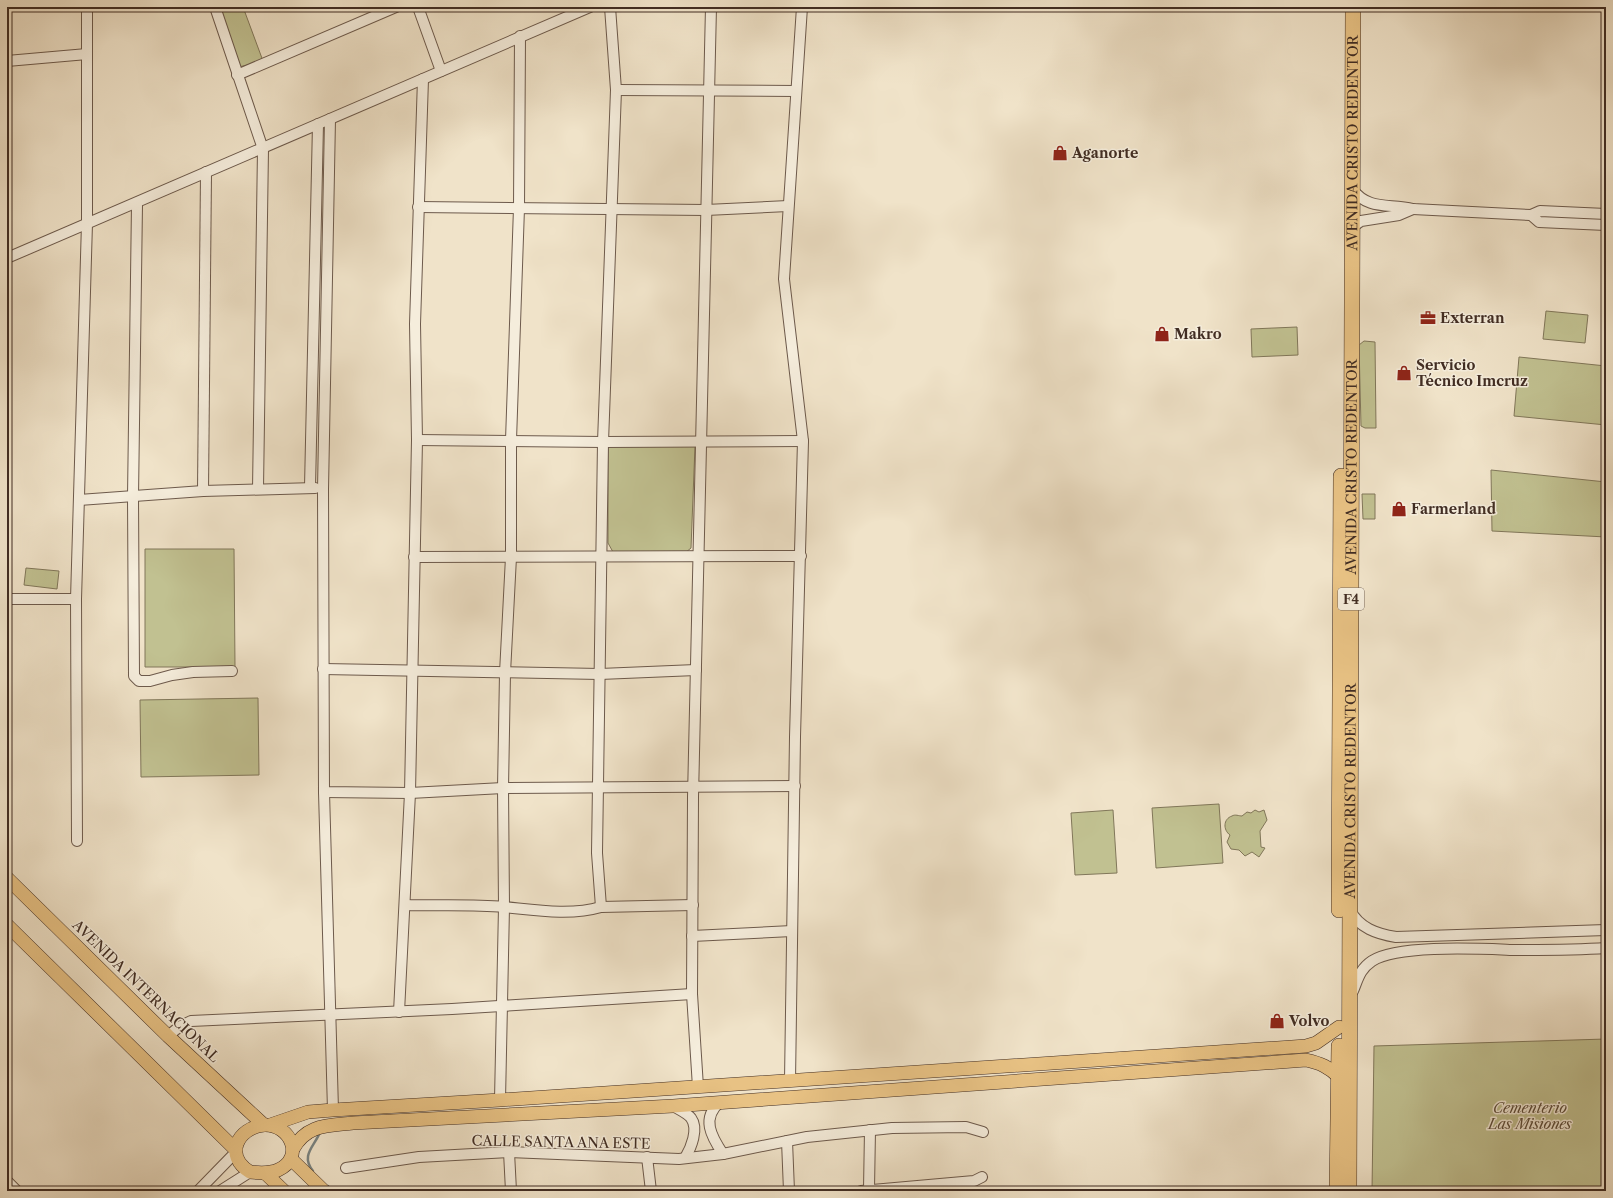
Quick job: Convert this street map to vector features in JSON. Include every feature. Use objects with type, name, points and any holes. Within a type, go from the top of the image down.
[{"type":"highway","name":"AVENIDA CRISTO REDENTOR","points":[[1337,1191],[1339,1077],[1339,604],[1342,7]]},
{"type":"highway","name":"AVENIDA CRISTO REDENTOR","points":[[1349,1191],[1351,228],[1353,7]]},
{"type":"main road","name":"AVENIDA INTERNACIONAL","points":[[7,878],[168,1036],[267,1125]]},
{"type":"main road","points":[[7,925],[235,1152],[240,1163],[250,1172],[265,1173],[278,1170],[292,1154],[301,1136],[316,1127],[324,1126],[673,1106],[1306,1060],[1319,1062],[1339,1077]]},
{"type":"main road","points":[[235,1152],[239,1138],[252,1128],[267,1125],[308,1112],[784,1082],[1306,1046],[1316,1043],[1338,1027]]},
{"type":"main road","points":[[1306,1046],[1306,1060]]},
{"type":"main road","points":[[1007,1067],[1009,1081]]},
{"type":"main road","points":[[778,1098],[784,1082]]},
{"type":"main road","points":[[621,1092],[621,1108]]},
{"type":"main road","points":[[267,1125],[282,1129],[288,1135],[292,1141],[292,1154],[324,1191]]},
{"type":"main road","points":[[265,1173],[284,1191]]},
{"type":"street","points":[[77,840],[76,599],[87,223],[87,7]]},
{"type":"street","points":[[215,7],[263,149],[258,489]]},
{"type":"street","points":[[237,75],[396,7]]},
{"type":"street","points":[[418,7],[441,71]]},
{"type":"street","points":[[7,258],[87,223],[137,204],[206,172],[263,149],[520,36],[590,7]]},
{"type":"street","points":[[601,907],[597,853],[597,787],[603,442],[616,90],[610,7]]},
{"type":"street","points":[[698,1087],[692,994],[693,788],[711,7]]},
{"type":"street","points":[[784,1082],[792,931],[795,786],[794,737],[801,556],[803,441],[784,280],[802,7]]},
{"type":"street","points":[[500,1100],[503,1004],[503,788],[505,673],[511,557],[511,440],[519,208],[520,36]]},
{"type":"street","points":[[7,61],[87,54]]},
{"type":"street","points":[[399,1012],[406,905],[410,793],[417,440],[415,324],[423,79]]},
{"type":"street","points":[[616,90],[710,92],[796,91]]},
{"type":"street","points":[[330,119],[323,489],[323,670],[324,792],[334,1110]]},
{"type":"street","points":[[310,487],[318,124]]},
{"type":"street","points":[[202,491],[206,172]]},
{"type":"street","points":[[1352,189],[1361,200],[1368,203],[1398,205],[1413,209],[1531,215],[1540,211],[1606,214]]},
{"type":"street","points":[[137,204],[133,497],[134,676],[139,681],[150,681],[172,675],[193,672],[232,671]]},
{"type":"street","points":[[418,207],[706,210],[788,206]]},
{"type":"street","points":[[1351,228],[1361,220],[1399,215],[1413,209]]},
{"type":"street","points":[[1582,225],[1583,213]]},
{"type":"street","points":[[1531,215],[1539,222],[1582,225],[1606,224]]},
{"type":"street","points":[[417,440],[603,442],[803,441]]},
{"type":"street","points":[[79,500],[202,491],[310,487],[323,489]]},
{"type":"street","points":[[414,557],[801,556]]},
{"type":"street","points":[[7,599],[76,599]]},
{"type":"street","points":[[323,670],[600,674],[696,670]]},
{"type":"street","points":[[324,792],[410,793],[503,788],[693,788],[795,786]]},
{"type":"street","points":[[406,905],[504,907],[522,910],[588,911],[601,907],[693,905]]},
{"type":"street","points":[[1349,908],[1361,924],[1378,933],[1396,937],[1606,930]]},
{"type":"street","points":[[692,936],[792,931]]},
{"type":"street","points":[[1568,931],[1570,950]]},
{"type":"street","points":[[1417,936],[1426,944],[1419,950]]},
{"type":"street","points":[[1442,936],[1437,942],[1443,949]]},
{"type":"street","points":[[1350,1001],[1358,976],[1372,961],[1384,956],[1419,950],[1443,949],[1570,950],[1606,948]]},
{"type":"street","points":[[168,1036],[191,1021],[399,1012],[503,1004],[692,994]]},
{"type":"street","points":[[720,1102],[713,1108],[709,1126],[714,1140],[723,1154]]},
{"type":"street","points":[[673,1106],[688,1115],[693,1121],[694,1139],[685,1158]]},
{"type":"street","name":"CALLE SANTA ANA ESTE","points":[[346,1168],[419,1157],[509,1152],[685,1158],[723,1154],[807,1137],[892,1128],[966,1127],[983,1132]]},
{"type":"street","points":[[870,1130],[865,1190],[887,1190],[974,1181],[982,1177]]},
{"type":"street","points":[[787,1141],[789,1191]]},
{"type":"street","points":[[198,1191],[235,1152]]},
{"type":"street","points":[[509,1152],[511,1191]]},
{"type":"street","points":[[647,1157],[651,1191]]},
{"type":"street","points":[[220,1191],[250,1172]]},
{"type":"street","points":[[7,1181],[17,1191]]},
{"type":"green space","points":[[219,7],[243,7],[263,61],[239,67]]},
{"type":"green space","points":[[1546,311],[1588,315],[1585,343],[1543,339]]},
{"type":"green space","points":[[1297,327],[1298,355],[1252,357],[1251,329]]},
{"type":"green space","points":[[1364,341],[1375,342],[1376,428],[1365,428],[1361,426],[1359,345]]},
{"type":"green space","points":[[1519,357],[1606,366],[1606,425],[1514,416]]},
{"type":"green space","points":[[608,445],[695,446],[691,548],[685,553],[613,552],[608,543]]},
{"type":"green space","points":[[1491,470],[1606,482],[1606,537],[1492,531]]},
{"type":"green space","points":[[1362,494],[1375,494],[1375,519],[1363,519]]},
{"type":"green space","points":[[145,549],[234,549],[235,667],[145,667]]},
{"type":"green space","points":[[26,568],[59,571],[57,589],[24,585]]},
{"type":"green space","points":[[258,698],[259,775],[141,777],[140,700]]},
{"type":"green space","points":[[1219,804],[1223,863],[1156,868],[1152,808]]},
{"type":"green space","points":[[1113,810],[1117,873],[1075,875],[1071,813]]},
{"type":"green space","points":[[1255,810],[1259,812],[1264,810],[1267,820],[1260,831],[1261,847],[1265,848],[1259,857],[1252,852],[1245,856],[1239,850],[1231,849],[1227,842],[1230,835],[1225,828],[1229,817],[1234,815],[1242,816],[1247,812],[1251,813]]},
{"type":"green space","name":"Cementerio Las Misiones","points":[[1606,1039],[1606,1191],[1372,1191],[1374,1046]]},
{"type":"waterway","points":[[313,1171],[309,1165],[308,1155],[320,1132]]},
{"type":"waterway","points":[[328,1186],[332,1191]]},
{"type":"place","name":"Aganorte","points":[[1060,153]]},
{"type":"place","name":"Exterran","points":[[1428,318]]},
{"type":"place","name":"Makro","points":[[1162,334]]},
{"type":"place","name":"Servicio Técnico Imcruz","points":[[1404,373]]},
{"type":"place","name":"Farmerland","points":[[1399,509]]},
{"type":"place","name":"Volvo","points":[[1277,1021]]}]
